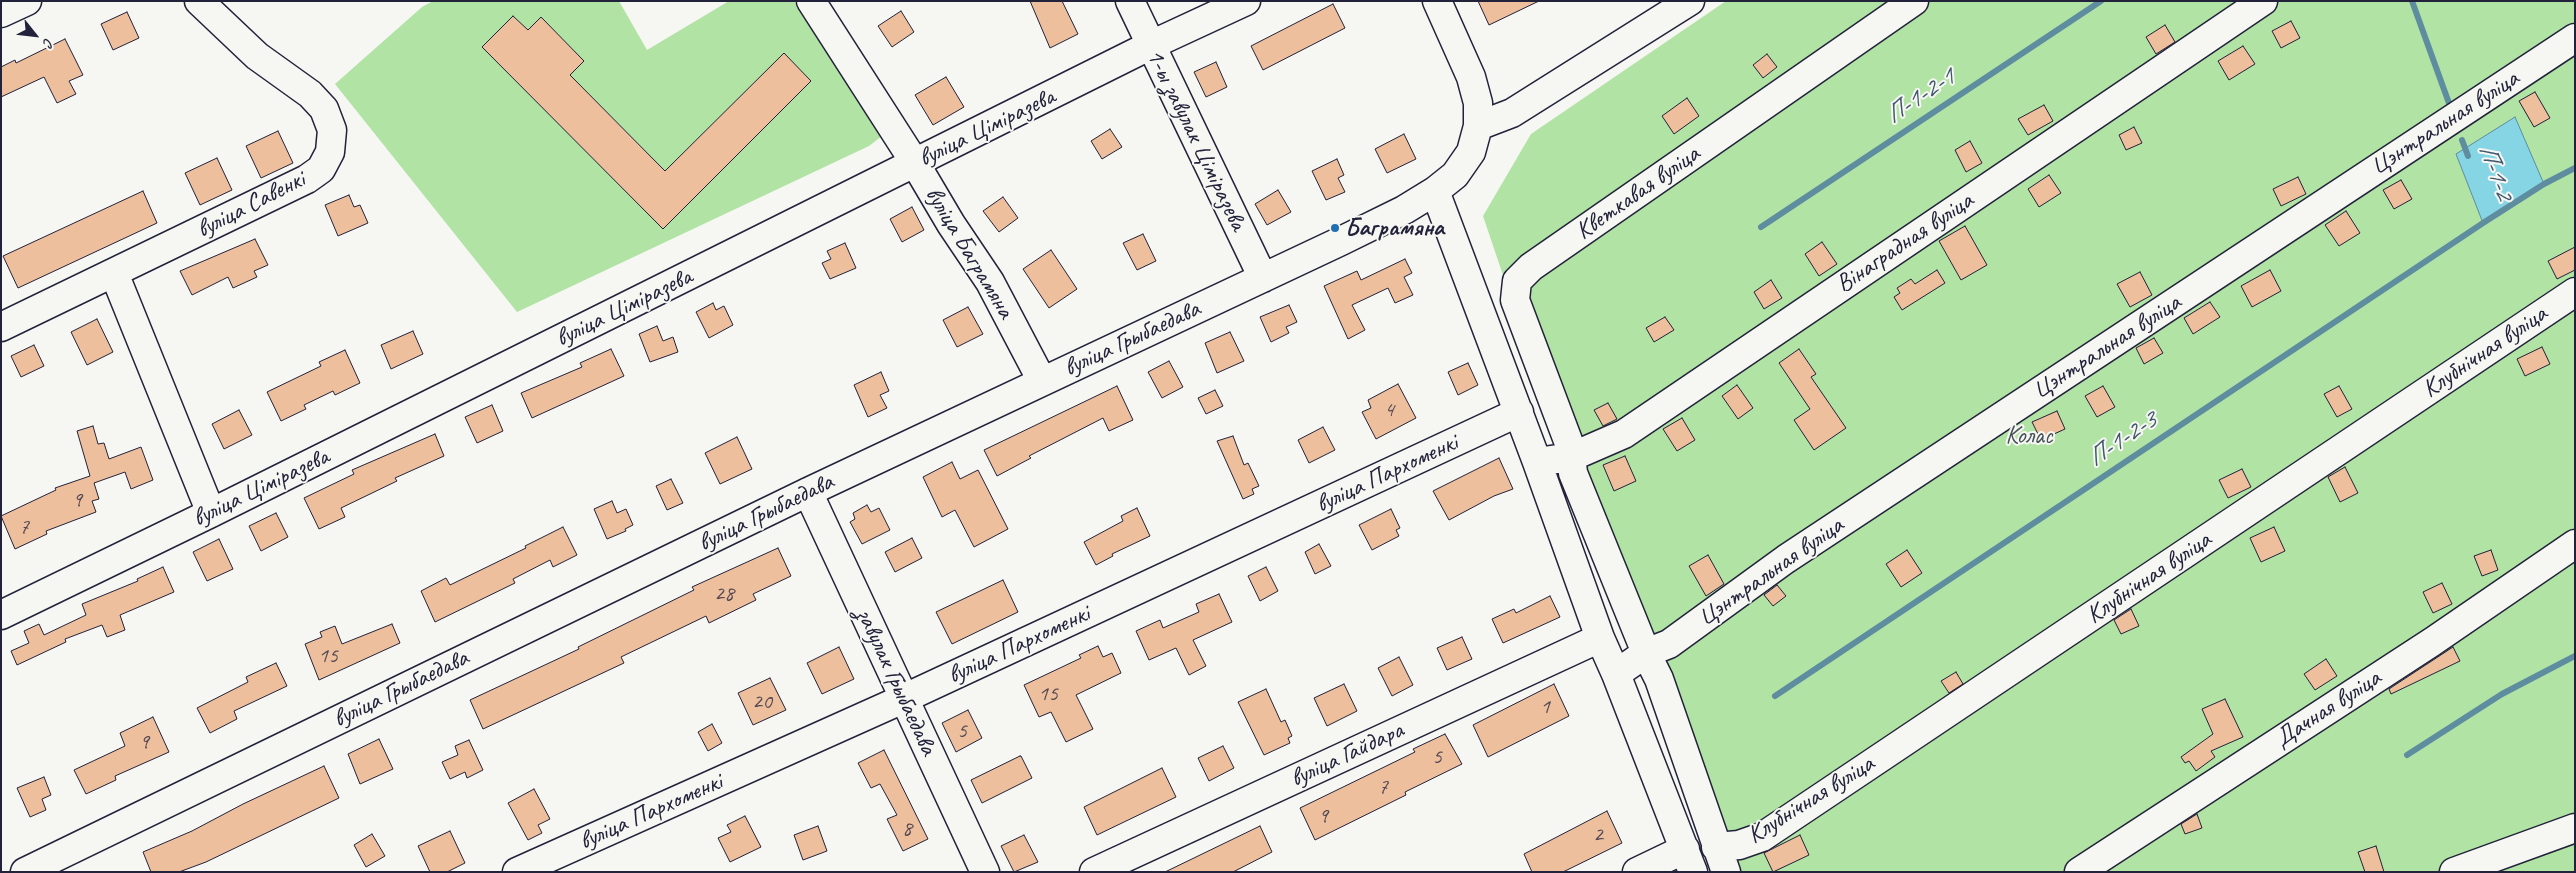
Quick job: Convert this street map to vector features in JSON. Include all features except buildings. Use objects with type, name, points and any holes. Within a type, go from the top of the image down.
[{"type":"street","points":[[1,13],[27,1]]},
{"type":"street","name":"вуліца Савенкі","points":[[1,327],[307,179],[321,169],[330,152],[332,130],[324,109],[310,94],[257,56],[199,1]]},
{"type":"street","name":"вуліца Баграмяна","points":[[811,1],[915,163],[951,224],[990,282],[1042,381]]},
{"type":"street","name":"1-ы завулак Ціміразева","points":[[1130,1],[1263,278]]},
{"type":"street","name":"вуліца Ціміразева","points":[[1,615],[211,513],[1151,45],[1246,1]]},
{"type":"street","name":"вуліца Грыбаедава","points":[[25,872],[808,492],[1404,210],[1435,191],[1455,175],[1471,152],[1478,126],[1478,103],[1471,78],[1437,1]]},
{"type":"street","points":[[1478,126],[1512,113],[1690,1]]},
{"type":"street","name":"Кветкавая вуліца","points":[[1721,859],[1659,679],[1646,653],[1573,473],[1570,446],[1515,300],[1517,281],[1531,267],[1914,1]]},
{"type":"street","name":"Вінаградная вуліца","points":[[1537,462],[1571,457],[1624,434],[2263,1]]},
{"type":"street","name":"Цэнтральная вуліца","points":[[1616,674],[1646,653],[1669,644],[1786,559],[2575,38]]},
{"type":"street","points":[[1435,191],[1519,412],[1600,638],[1689,860],[1637,872]]},
{"type":"street","points":[[114,273],[211,513]]},
{"type":"street","name":"Клубнічная вуліца","points":[[1721,859],[1739,845],[1762,837],[2575,292]]},
{"type":"street","name":"вуліца Пархоменкі","points":[[518,872],[903,699],[1519,412]]},
{"type":"street","name":"завулак Грыбаедава","points":[[808,492],[985,872]]},
{"type":"street","name":"Дачная вуліца","points":[[2080,872],[2432,642],[2575,544]]},
{"type":"street","name":"вуліца Гайдара","points":[[1094,872],[1600,638]]},
{"type":"street","points":[[2454,872],[2575,828]]},
{"type":"green space","points":[[433,1],[619,1],[647,50],[729,1],[794,1],[886,133],[869,146],[517,312],[335,84],[422,7]]},
{"type":"green space","name":"Колас","points":[[1726,1],[2575,1],[2575,872],[1722,872],[1588,527],[1483,216],[1531,134]]},
{"type":"water","points":[[2515,117],[2544,184],[2483,223],[2456,154]]},
{"type":"waterway","name":"П-1-2-1","points":[[1761,227],[2101,1]]},
{"type":"waterway","name":"П-1-2","points":[[2412,1],[2450,106]]},
{"type":"waterway","name":"П-1-2","points":[[2462,140],[2468,156]]},
{"type":"waterway","name":"П-1-2-3","points":[[1775,696],[2483,223],[2544,184],[2575,168]]},
{"type":"waterway","points":[[2407,755],[2502,694],[2575,656]]},
{"type":"place","name":"Баграмяна","points":[[1335,228]]}]
